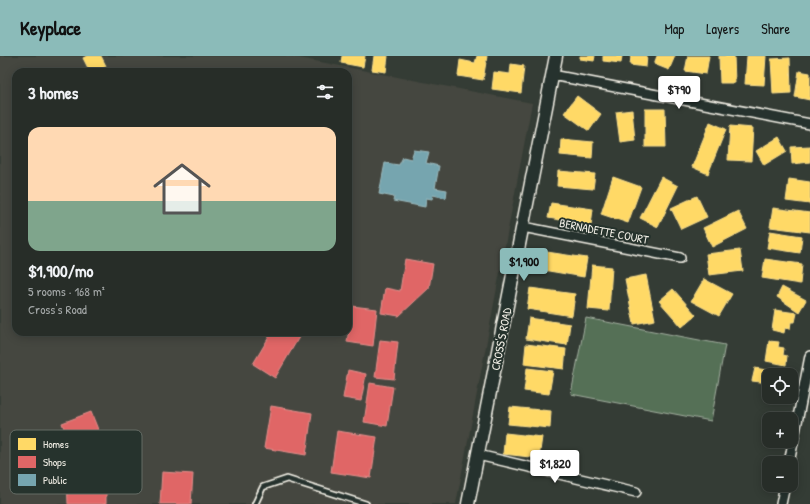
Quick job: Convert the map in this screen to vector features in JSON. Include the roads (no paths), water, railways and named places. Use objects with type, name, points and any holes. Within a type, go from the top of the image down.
[{"type":"street","name":"CROSS'S ROAD","points":[[468,504],[556,56]]},
{"type":"street","points":[[552,75],[810,124]]},
{"type":"street","name":"BERNADETTE COURT","points":[[523,227],[680,258]]},
{"type":"street","points":[[790,456],[810,356]]},
{"type":"street","points":[[478,455],[636,492]]},
{"type":"street","points":[[781,504],[784,492]]},
{"type":"lane","points":[[255,504],[263,488],[287,479],[366,504]]}]
